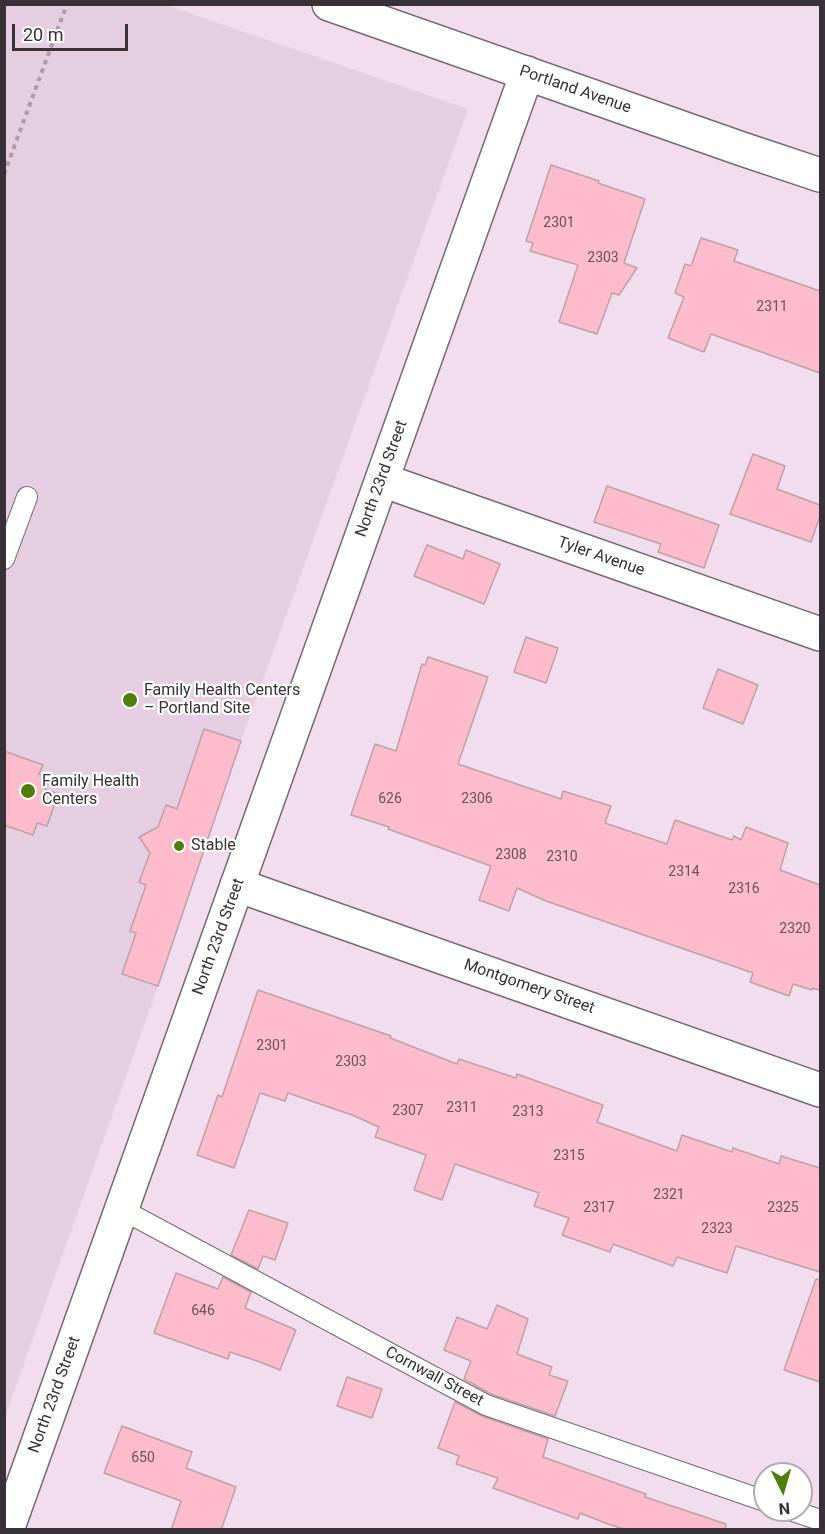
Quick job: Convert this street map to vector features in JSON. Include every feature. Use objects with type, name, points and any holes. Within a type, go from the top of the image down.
[{"type":"street","name":"Portland Avenue","points":[[329,4],[742,150],[820,175]]},
{"type":"street","name":"North 23rd Street","points":[[7,1530],[527,74]]},
{"type":"street","name":"Tyler Avenue","points":[[381,480],[820,634]]},
{"type":"street","name":"Montgomery Street","points":[[237,885],[820,1090]]},
{"type":"lane","points":[[4,559],[27,496]]},
{"type":"lane","name":"Cornwall Street","points":[[121,1209],[486,1405],[753,1497]]},
{"type":"path","points":[[4,174],[67,4]]},
{"type":"shaded area","name":"Family Health Centers – Portland Site","points":[[5,5],[166,5],[468,109],[241,741],[158,986],[5,1417]]},
{"type":"building","points":[[551,165],[645,199],[624,263],[637,268],[619,295],[612,293],[597,334],[559,322],[578,265],[530,251],[533,243],[526,241]]},
{"type":"building","points":[[701,238],[738,250],[734,261],[820,291],[820,373],[711,334],[704,352],[668,338],[684,297],[675,293],[685,264],[691,266]]},
{"type":"building","points":[[753,454],[785,466],[777,489],[820,505],[820,516],[811,542],[730,514]]},
{"type":"building","points":[[607,486],[719,525],[704,568],[658,552],[661,544],[594,522]]},
{"type":"building","points":[[427,545],[463,559],[466,550],[500,564],[484,604],[414,576]]},
{"type":"building","points":[[526,637],[558,648],[546,683],[514,672]]},
{"type":"building","points":[[428,657],[488,677],[458,764],[561,799],[563,791],[611,806],[605,823],[667,844],[675,820],[732,840],[734,836],[741,840],[746,827],[788,843],[780,870],[820,885],[820,990],[793,984],[789,996],[750,982],[753,973],[546,901],[517,888],[509,911],[479,900],[491,866],[351,815],[375,744],[396,751],[422,664],[425,665]]},
{"type":"building","points":[[718,669],[758,685],[743,724],[703,708]]},
{"type":"building","name":"Stable","points":[[204,729],[241,741],[158,986],[122,974],[136,933],[130,931],[146,885],[139,882],[150,853],[139,837],[158,827],[166,805],[177,809]]},
{"type":"building","name":"Family Health Centers","points":[[4,751],[43,765],[39,774],[50,777],[45,789],[58,794],[47,826],[37,823],[33,835],[4,825]]},
{"type":"building","points":[[258,990],[391,1036],[390,1038],[457,1064],[459,1059],[516,1078],[517,1074],[603,1105],[597,1122],[677,1151],[682,1135],[732,1152],[733,1148],[779,1164],[781,1156],[820,1168],[820,1272],[736,1246],[727,1273],[677,1257],[673,1266],[613,1244],[610,1252],[562,1235],[569,1218],[534,1206],[539,1193],[455,1164],[442,1200],[414,1190],[426,1155],[375,1137],[379,1127],[288,1093],[285,1101],[260,1093],[234,1168],[197,1155],[218,1095],[222,1097]]},
{"type":"building","points":[[249,1210],[288,1223],[275,1260],[263,1256],[258,1269],[231,1255]]},
{"type":"building","points":[[176,1273],[218,1289],[223,1277],[251,1292],[245,1308],[296,1330],[280,1370],[230,1352],[228,1359],[154,1333]]},
{"type":"building","points":[[816,1279],[820,1280],[820,1382],[784,1370]]},
{"type":"building","points":[[497,1305],[528,1319],[517,1354],[552,1367],[549,1375],[568,1381],[555,1416],[491,1394],[464,1379],[471,1361],[444,1350],[457,1317],[487,1329]]},
{"type":"building","points":[[347,1377],[382,1389],[372,1418],[337,1406]]},
{"type":"building","points":[[455,1402],[482,1416],[548,1439],[543,1457],[646,1494],[645,1497],[726,1524],[725,1530],[627,1530],[580,1513],[578,1519],[493,1488],[498,1478],[456,1464],[459,1456],[438,1448]]},
{"type":"building","points":[[122,1426],[192,1452],[186,1468],[236,1487],[221,1530],[171,1530],[181,1501],[104,1473]]},
{"type":"place","name":"Family Health Centers – Portland Site","points":[[130,700]]},
{"type":"place","name":"Family Health Centers","points":[[28,791]]},
{"type":"place","name":"Stable","points":[[179,846]]}]
